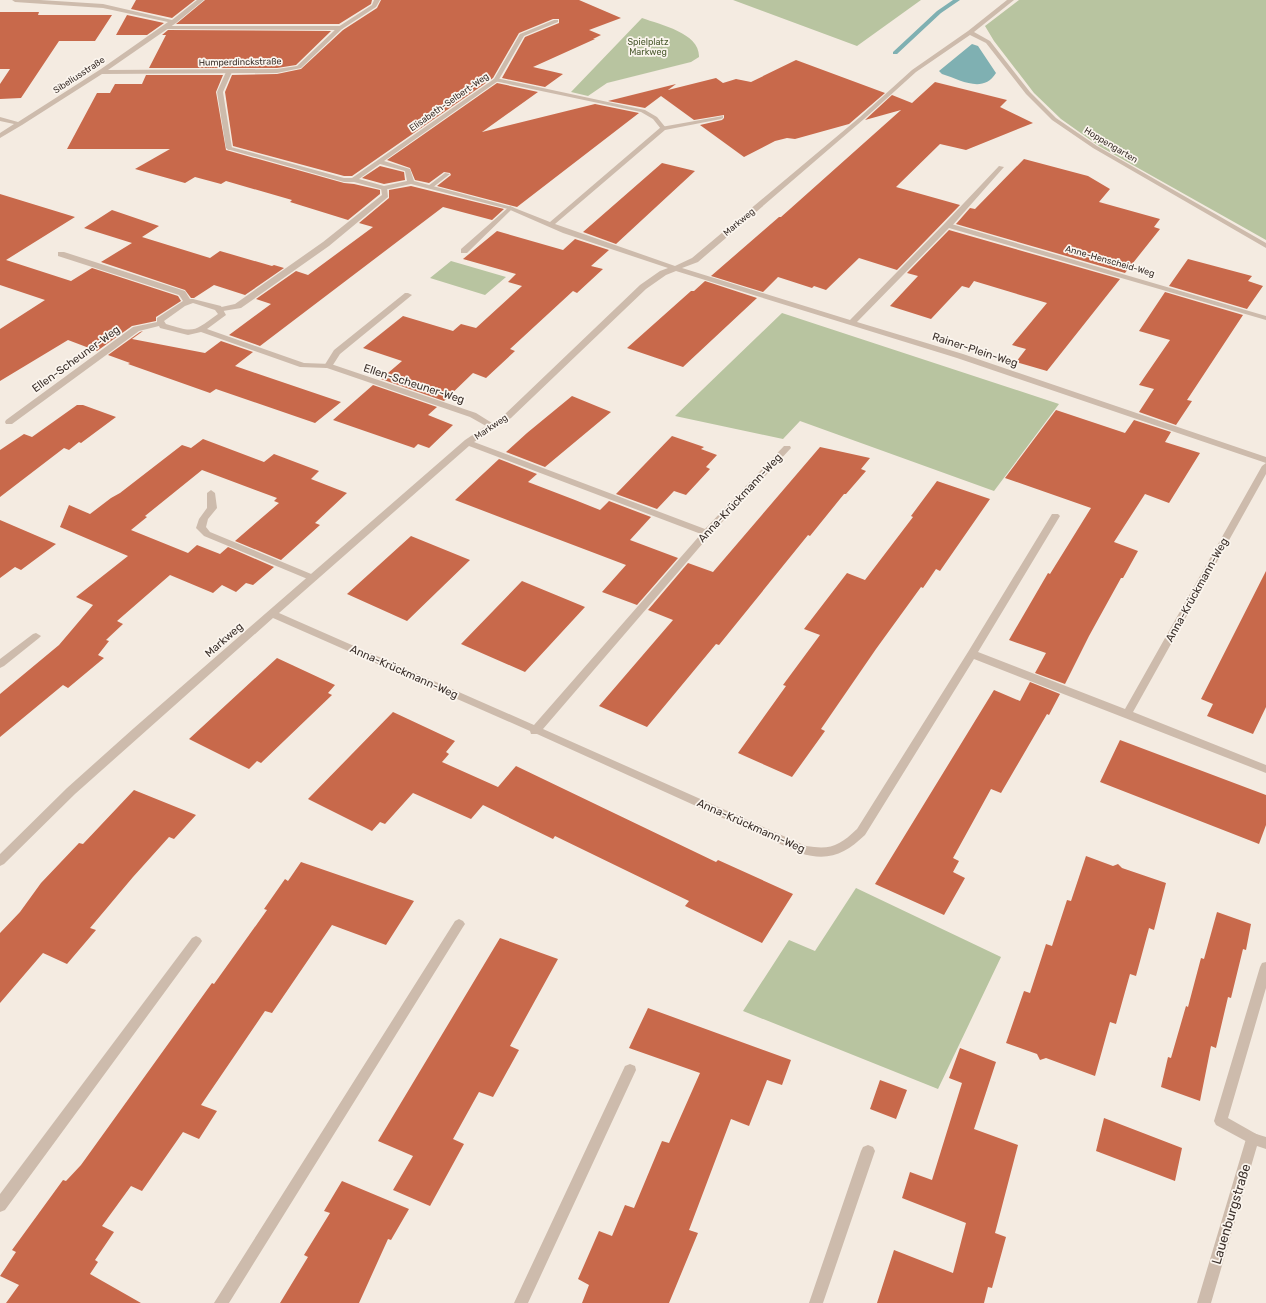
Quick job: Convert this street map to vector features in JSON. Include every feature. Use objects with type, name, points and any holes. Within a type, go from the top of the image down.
[{"type":"street","points":[[15,0],[103,6],[174,22]]},
{"type":"street","name":"Sibeliusstraße","points":[[0,136],[102,72],[174,22],[201,0]]},
{"type":"street","name":"Humperdinckstraße","points":[[102,72],[229,72],[277,71],[298,68],[340,28],[374,6],[377,0]]},
{"type":"street","name":"Markweg","points":[[0,861],[71,791],[468,442],[508,416],[643,287],[663,273],[695,260],[862,118],[914,71],[970,32],[1011,0]]},
{"type":"street","name":"Elisabeth-Selbert-Weg","points":[[354,180],[496,80],[522,35],[556,21]]},
{"type":"street","points":[[167,27],[340,28]]},
{"type":"street","name":"Hoppengarten","points":[[970,32],[988,42],[1028,93],[1054,119],[1094,147],[1266,246]]},
{"type":"street","points":[[229,72],[220,92],[229,148],[344,180],[354,180],[384,188],[411,182],[510,208],[550,225],[675,268]]},
{"type":"street","points":[[496,80],[643,111],[655,118],[663,128]]},
{"type":"street","points":[[550,225],[663,128],[721,117]]},
{"type":"street","points":[[0,119],[20,124]]},
{"type":"street","points":[[379,162],[408,170],[411,182]]},
{"type":"street","points":[[850,323],[948,225],[1001,166]]},
{"type":"street","points":[[430,187],[447,174]]},
{"type":"street","points":[[161,323],[160,320],[182,304],[188,302],[194,301],[218,308],[220,310],[238,306],[326,244],[386,196],[384,188]]},
{"type":"street","points":[[464,251],[510,208]]},
{"type":"street","name":"Anne-Henscheid-Weg","points":[[948,225],[1266,318]]},
{"type":"street","points":[[61,254],[182,293],[188,302]]},
{"type":"street","name":"Rainer-Plein-Weg","points":[[675,268],[960,356],[1266,460]]},
{"type":"street","points":[[328,366],[337,352],[408,295]]},
{"type":"street","points":[[201,330],[222,315],[220,310]]},
{"type":"street","name":"Ellen-Scheuner-Weg","points":[[9,422],[136,329],[161,323],[163,326],[188,333],[201,330],[303,365],[328,366],[474,415],[492,426]]},
{"type":"street","name":"Markweg","points":[[468,442],[485,450],[707,533]]},
{"type":"street","name":"Anna-Krückmann-Weg","points":[[535,730],[707,533],[787,448]]},
{"type":"street","name":"Anna-Krückmann-Weg","points":[[1127,714],[1266,466]]},
{"type":"street","points":[[211,493],[212,508],[204,519],[201,528],[207,534],[313,578]]},
{"type":"street","name":"Anna-Krückmann-Weg","points":[[272,614],[804,850],[822,854],[836,852],[847,845],[861,832],[972,654],[1055,516]]},
{"type":"street","points":[[0,664],[36,636]]},
{"type":"street","points":[[972,654],[1266,769]]},
{"type":"street","points":[[221,1303],[459,924]]},
{"type":"street","points":[[0,1206],[196,941]]},
{"type":"street","points":[[1260,1141],[1221,1121],[1266,968]]},
{"type":"street","points":[[521,1303],[630,1070]]},
{"type":"street","name":"Lauenburgstraße","points":[[1204,1303],[1260,1141]]},
{"type":"street","points":[[816,1303],[868,1151]]},
{"type":"green space","points":[[733,0],[921,0],[857,46]]},
{"type":"green space","points":[[1019,0],[1266,0],[1266,240],[1099,146],[1061,119],[1034,93],[994,41],[985,26]]},
{"type":"green space","name":"Spielplatz Markweg","points":[[642,18],[669,27],[686,36],[698,49],[699,57],[691,62],[607,83],[588,96],[571,92]]},
{"type":"green space","points":[[451,261],[506,277],[485,295],[430,278]]},
{"type":"green space","points":[[782,313],[1059,404],[994,491],[800,421],[783,439],[675,416]]},
{"type":"green space","points":[[856,888],[1001,957],[938,1089],[743,1011],[789,940],[815,951]]},
{"type":"water","points":[[972,44],[978,46],[996,73],[991,79],[985,83],[971,84],[942,74],[939,71]]},
{"type":"building","points":[[136,0],[195,0],[172,18],[131,9]]},
{"type":"building","points":[[205,0],[372,0],[371,4],[339,24],[176,24]]},
{"type":"building","points":[[381,0],[579,0],[621,18],[589,30],[601,35],[593,39],[595,39],[533,67],[563,74],[545,87],[502,78],[525,37],[559,23],[559,19],[553,19],[519,33],[493,78],[352,176],[344,176],[233,146],[225,92],[232,75],[277,74],[301,69],[343,30],[377,8]]},
{"type":"building","points":[[0,12],[39,12],[38,15],[112,15],[95,41],[59,41],[21,98],[0,99],[0,84],[10,69],[0,69]]},
{"type":"building","points":[[127,15],[164,23],[147,35],[116,35]]},
{"type":"building","points":[[168,30],[331,31],[296,65],[277,68],[149,68],[166,35],[162,35]]},
{"type":"building","points":[[796,60],[885,93],[849,124],[795,139],[787,138],[775,141],[744,157],[700,125],[722,120],[724,115],[694,120],[661,96],[645,108],[608,101],[676,84],[668,90],[716,78],[723,83],[736,79],[751,82]]},
{"type":"building","points":[[146,75],[223,75],[216,92],[226,150],[344,183],[380,190],[380,194],[348,220],[290,202],[292,200],[226,181],[221,184],[195,177],[185,183],[135,169],[170,149],[67,149],[97,93],[110,93],[115,84],[142,84]]},
{"type":"building","points":[[935,82],[1007,100],[1000,107],[1033,123],[966,150],[940,144],[896,187],[960,205],[897,270],[859,258],[826,290],[814,286],[812,288],[778,277],[763,292],[711,276],[779,217],[781,217],[901,110],[865,120],[892,95],[912,103]]},
{"type":"building","points":[[497,83],[538,92],[482,132],[595,104],[639,113],[517,207],[437,186],[451,175],[450,173],[444,172],[429,183],[415,180],[410,168],[387,160]]},
{"type":"building","points":[[1024,159],[1088,176],[1110,189],[1099,202],[1160,219],[1154,227],[1160,229],[1125,273],[956,224],[970,208],[975,209]]},
{"type":"building","points":[[662,163],[695,171],[616,244],[583,232]]},
{"type":"building","points":[[380,166],[404,172],[405,180],[384,184],[362,178]]},
{"type":"building","points":[[411,186],[504,209],[492,220],[443,207],[260,346],[229,335],[271,304],[256,299],[296,271],[308,275],[373,227],[359,223],[389,198],[389,190]]},
{"type":"building","points":[[0,194],[75,217],[6,260],[71,281],[92,268],[178,296],[181,301],[156,317],[156,321],[132,326],[97,351],[68,340],[0,381],[0,329],[45,300],[0,285]]},
{"type":"building","points":[[112,210],[159,226],[142,237],[210,258],[220,251],[284,268],[245,295],[214,285],[194,298],[191,298],[185,290],[101,262],[132,243],[84,228]]},
{"type":"building","points":[[949,230],[1120,279],[1047,371],[1016,362],[1026,349],[1012,345],[1047,303],[974,281],[969,288],[962,286],[931,319],[890,306],[918,276],[907,273]]},
{"type":"building","points":[[497,231],[563,250],[575,239],[609,250],[591,266],[603,269],[577,293],[573,291],[510,349],[515,351],[486,378],[473,373],[444,401],[381,379],[402,361],[363,348],[403,316],[453,331],[461,324],[476,328],[522,286],[508,282],[516,274],[463,259]]},
{"type":"building","points":[[1188,259],[1252,276],[1248,281],[1263,286],[1247,309],[1169,286]]},
{"type":"building","points":[[705,281],[757,298],[683,367],[627,348],[691,291],[694,291]]},
{"type":"building","points":[[1165,292],[1243,315],[1187,400],[1192,401],[1176,425],[1139,412],[1154,389],[1139,385],[1170,340],[1139,331]]},
{"type":"building","points":[[143,331],[132,339],[205,353],[221,341],[253,352],[235,366],[341,402],[315,423],[216,389],[210,393],[128,364],[130,363],[108,355]]},
{"type":"building","points":[[373,385],[437,407],[428,415],[453,425],[429,448],[418,444],[414,448],[333,420]]},
{"type":"building","points":[[572,396],[611,412],[545,467],[506,452],[527,433]]},
{"type":"building","points":[[77,405],[83,405],[116,417],[81,443],[79,442],[69,450],[64,448],[0,497],[0,450],[24,434],[32,437]]},
{"type":"building","points":[[1056,410],[1125,433],[1134,420],[1171,432],[1165,442],[1200,453],[1169,503],[1145,494],[1114,542],[1138,551],[1123,578],[1121,578],[1089,636],[1065,684],[1035,673],[1046,653],[1009,640],[1048,573],[1050,574],[1091,508],[1005,478]]},
{"type":"building","points":[[672,436],[704,447],[701,449],[717,455],[706,467],[710,469],[686,495],[674,491],[657,509],[616,494]]},
{"type":"building","points":[[203,439],[264,462],[274,454],[319,471],[311,479],[347,493],[315,523],[320,525],[281,560],[235,541],[279,503],[274,501],[277,498],[202,470],[145,516],[147,517],[131,530],[188,553],[197,545],[220,554],[228,547],[274,567],[253,585],[246,583],[236,592],[222,585],[213,593],[170,575],[117,621],[123,624],[106,640],[109,641],[98,655],[104,658],[68,688],[63,685],[0,737],[0,694],[59,645],[93,605],[76,597],[128,556],[60,527],[69,505],[90,514],[120,493],[182,445],[191,448]]},
{"type":"building","points":[[820,447],[870,458],[861,469],[866,471],[846,494],[844,494],[810,536],[808,535],[719,645],[716,644],[647,727],[599,706],[673,620],[648,610],[688,563],[713,572]]},
{"type":"building","points":[[499,459],[537,474],[528,482],[600,510],[609,501],[651,517],[630,540],[678,558],[637,605],[602,592],[626,565],[455,500]]},
{"type":"building","points":[[937,481],[990,499],[940,571],[936,569],[923,588],[921,587],[876,649],[821,729],[825,731],[792,777],[738,753],[786,686],[783,685],[820,635],[804,629],[847,573],[865,580],[913,517],[911,516]]},
{"type":"building","points":[[0,520],[56,544],[21,570],[15,567],[0,578]]},
{"type":"building","points":[[411,536],[470,560],[407,621],[347,594]]},
{"type":"building","points":[[1266,571],[1266,707],[1253,734],[1207,716],[1213,704],[1201,699]]},
{"type":"building","points":[[522,581],[585,607],[525,672],[461,644]]},
{"type":"building","points":[[277,658],[335,685],[328,693],[332,695],[261,763],[257,761],[249,769],[189,739]]},
{"type":"building","points":[[1030,682],[1060,694],[1049,715],[1047,714],[1001,793],[991,789],[953,858],[959,861],[953,872],[965,878],[944,915],[875,884],[994,690],[1020,701]]},
{"type":"building","points":[[393,712],[455,741],[446,752],[449,754],[442,762],[498,787],[516,766],[716,862],[718,860],[793,894],[762,943],[685,906],[689,901],[555,836],[553,839],[483,805],[471,819],[413,793],[385,824],[380,822],[372,831],[308,799]]},
{"type":"building","points":[[1120,740],[1266,795],[1266,825],[1259,844],[1100,782]]},
{"type":"building","points":[[134,790],[196,815],[174,839],[169,837],[133,877],[90,928],[96,930],[67,964],[43,953],[0,1003],[0,933],[20,912],[41,883],[79,843],[83,844]]},
{"type":"building","points":[[1086,856],[1113,866],[1118,864],[1122,868],[1166,883],[1154,930],[1149,928],[1136,976],[1130,974],[1116,1024],[1110,1022],[1095,1076],[1046,1058],[1040,1060],[1037,1054],[1006,1043],[1024,991],[1030,993],[1046,944],[1052,946],[1067,900],[1071,901]]},
{"type":"building","points":[[301,862],[414,901],[386,945],[332,925],[272,1013],[265,1011],[201,1105],[217,1111],[199,1139],[183,1132],[142,1191],[131,1186],[102,1226],[114,1232],[95,1260],[98,1262],[90,1274],[141,1303],[6,1303],[19,1285],[0,1276],[16,1252],[12,1250],[63,1180],[66,1181],[81,1165],[212,983],[214,984],[267,910],[264,909],[285,879],[288,881]]},
{"type":"building","points":[[1217,912],[1251,924],[1246,950],[1243,949],[1231,998],[1228,997],[1216,1048],[1211,1046],[1200,1101],[1161,1087],[1168,1057],[1171,1058],[1186,1006],[1188,1007],[1201,958],[1204,959]]},
{"type":"building","points":[[500,938],[558,959],[510,1046],[519,1050],[493,1097],[479,1092],[453,1139],[464,1144],[430,1206],[393,1190],[413,1156],[378,1141]]},
{"type":"building","points":[[648,1008],[791,1060],[782,1085],[767,1080],[749,1126],[731,1119],[689,1230],[698,1233],[669,1303],[582,1303],[589,1285],[578,1279],[599,1231],[612,1236],[625,1205],[634,1208],[662,1141],[669,1143],[700,1073],[629,1048]]},
{"type":"building","points":[[960,1048],[996,1062],[974,1129],[1018,1145],[995,1233],[1006,1237],[992,1288],[988,1287],[984,1303],[877,1303],[894,1250],[953,1273],[966,1223],[902,1198],[910,1172],[932,1180],[962,1083],[949,1078]]},
{"type":"building","points":[[880,1080],[907,1090],[896,1119],[870,1109]]},
{"type":"building","points":[[1104,1118],[1182,1148],[1175,1181],[1096,1151]]},
{"type":"building","points":[[342,1181],[409,1209],[391,1240],[388,1239],[359,1303],[280,1303],[308,1257],[304,1255],[330,1213],[324,1211]]},
{"type":"waterway","points":[[895,53],[939,12],[957,0]]}]
